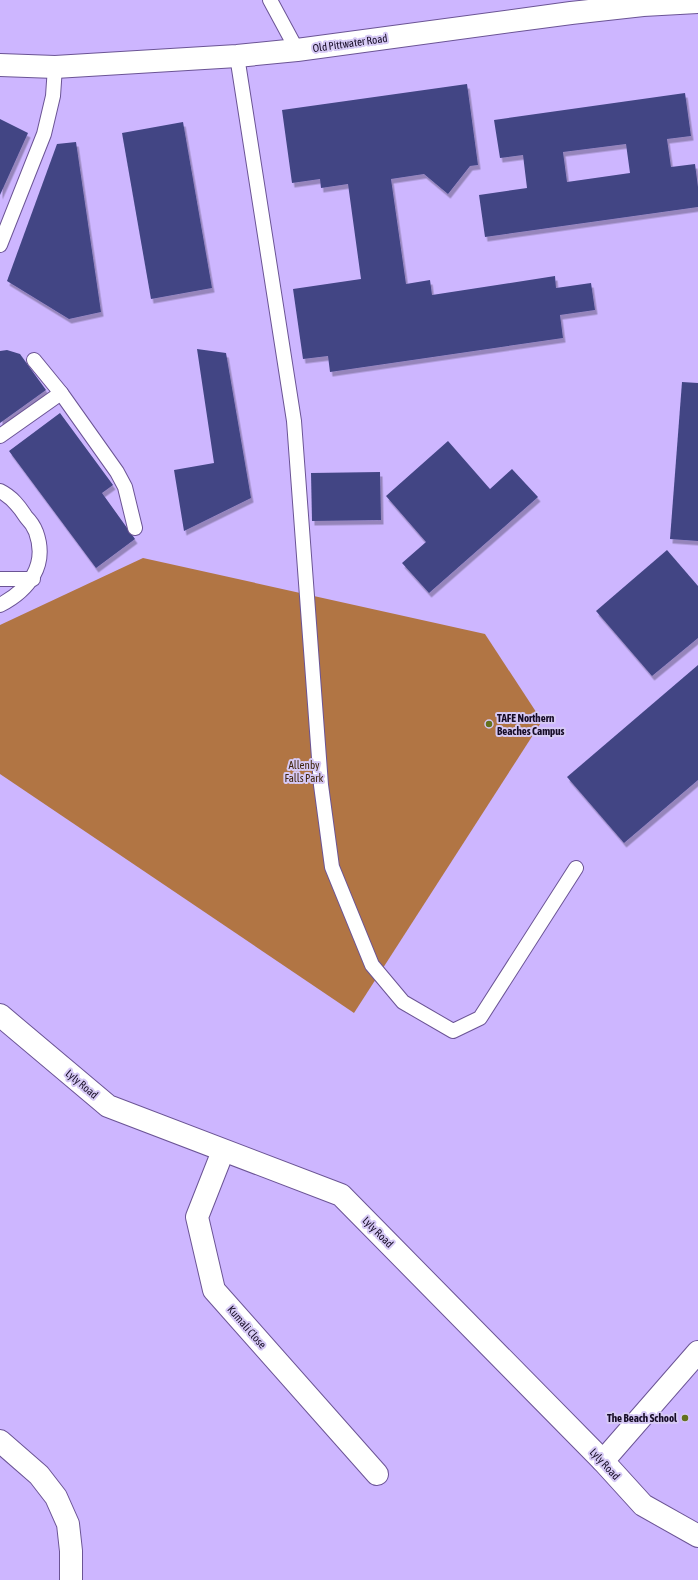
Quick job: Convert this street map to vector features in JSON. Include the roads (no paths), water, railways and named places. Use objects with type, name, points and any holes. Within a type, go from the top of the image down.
[{"type":"street","name":"Old Pittwater Road","points":[[0,65],[55,68],[237,56],[297,50],[571,13],[643,5],[698,2]]},
{"type":"street","name":"Lyly Road","points":[[0,1015],[108,1106],[342,1195],[603,1461],[643,1505],[698,1536]]},
{"type":"street","name":"Kumali Close","points":[[224,1151],[197,1217],[214,1290],[376,1474]]},
{"type":"street","points":[[603,1461],[698,1352]]},
{"type":"street","points":[[0,1441],[39,1475],[56,1497],[68,1524],[71,1551],[71,1580]]},
{"type":"lane","points":[[270,0],[297,50]]},
{"type":"lane","points":[[237,56],[294,421],[322,792],[332,866],[372,965],[403,1002],[453,1031],[480,1018],[576,868]]},
{"type":"lane","points":[[0,245],[44,134],[53,96],[55,68]]},
{"type":"lane","points":[[34,360],[118,472],[125,487],[135,528]]},
{"type":"lane","points":[[0,436],[60,393]]},
{"type":"lane","points":[[0,491],[17,503],[36,531],[40,548],[39,563],[33,579],[17,594],[0,605]]},
{"type":"lane","points":[[0,579],[33,579]]},
{"type":"place","name":"TAFE Northern Beaches Campus","points":[[489,724]]},
{"type":"place","name":"The Beach School","points":[[685,1418]]},
{"type":"park label","name":"Allenby Falls Park","points":[[304,771]]}]
